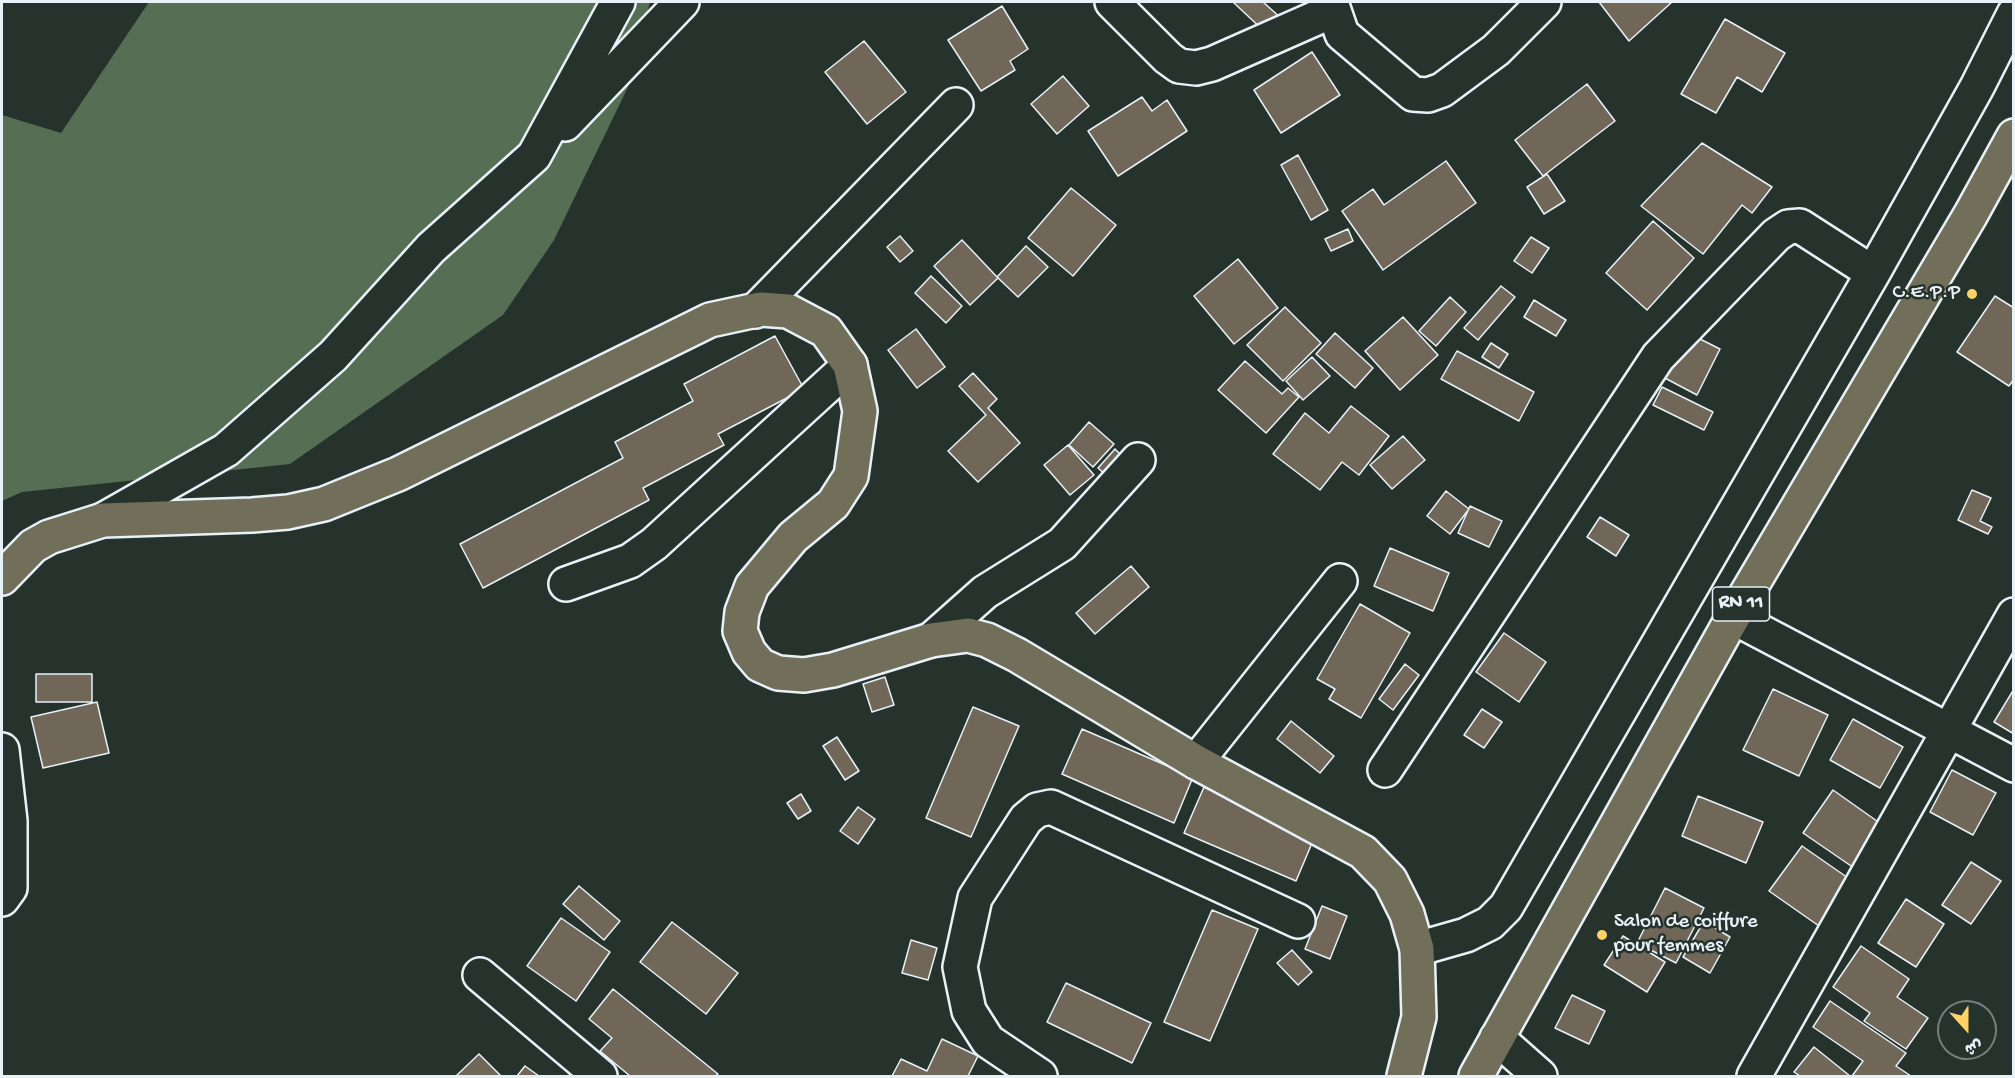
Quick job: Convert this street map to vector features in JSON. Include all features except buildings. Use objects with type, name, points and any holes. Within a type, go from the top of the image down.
[{"type":"main road","name":"RN 11","points":[[1476,1077],[1733,617],[1971,214],[2013,136]]},
{"type":"main road","points":[[2,578],[33,546],[49,537],[103,520],[261,514],[324,504],[398,474],[710,320],[755,311],[788,311],[826,331],[850,365],[860,411],[851,476],[833,504],[793,537],[752,586],[742,612],[740,631],[749,652],[760,665],[778,673],[804,675],[833,670],[931,640],[968,635],[987,640],[1017,655],[1196,762],[1363,852],[1390,880],[1407,914],[1417,950],[1419,1017],[1404,1077]]},
{"type":"street","points":[[534,156],[618,2]]},
{"type":"street","points":[[103,520],[226,450],[333,356],[431,248],[534,156],[681,2]]},
{"type":"street","points":[[1112,2],[1168,58],[1179,66],[1196,68],[1212,64],[1332,6],[1342,34],[1413,94],[1428,95],[1442,90],[1496,50],[1544,2]]},
{"type":"street","points":[[1417,950],[1466,935],[1490,923],[1506,907],[1873,273],[1977,87],[2013,14]]},
{"type":"street","points":[[755,311],[956,105]]},
{"type":"street","points":[[1384,770],[1658,357],[1776,235],[1788,227],[1800,226],[1873,273]]},
{"type":"street","points":[[566,584],[630,561],[654,544],[850,365]]},
{"type":"street","points":[[931,640],[985,592],[1062,544],[1138,460]]},
{"type":"street","points":[[1196,762],[1340,580]]},
{"type":"street","points":[[1754,1077],[2013,615]]},
{"type":"street","points":[[1733,617],[2013,765]]},
{"type":"street","points":[[2,750],[10,832],[10,888],[2,899]]},
{"type":"street","points":[[1040,1077],[988,1041],[969,1011],[960,967],[975,898],[1026,819],[1037,810],[1051,807],[1298,921]]},
{"type":"street","points":[[480,975],[600,1077]]},
{"type":"street","points":[[1497,1038],[1540,1077]]},
{"type":"green space","points":[[149,2],[650,2],[628,87],[554,240],[503,315],[290,464],[22,492],[2,501],[2,115],[61,133]]},
{"type":"place","name":"C.E.P.P","points":[[1972,294]]},
{"type":"place","name":"Salon de coiffure pour femmes","points":[[1602,935]]}]
